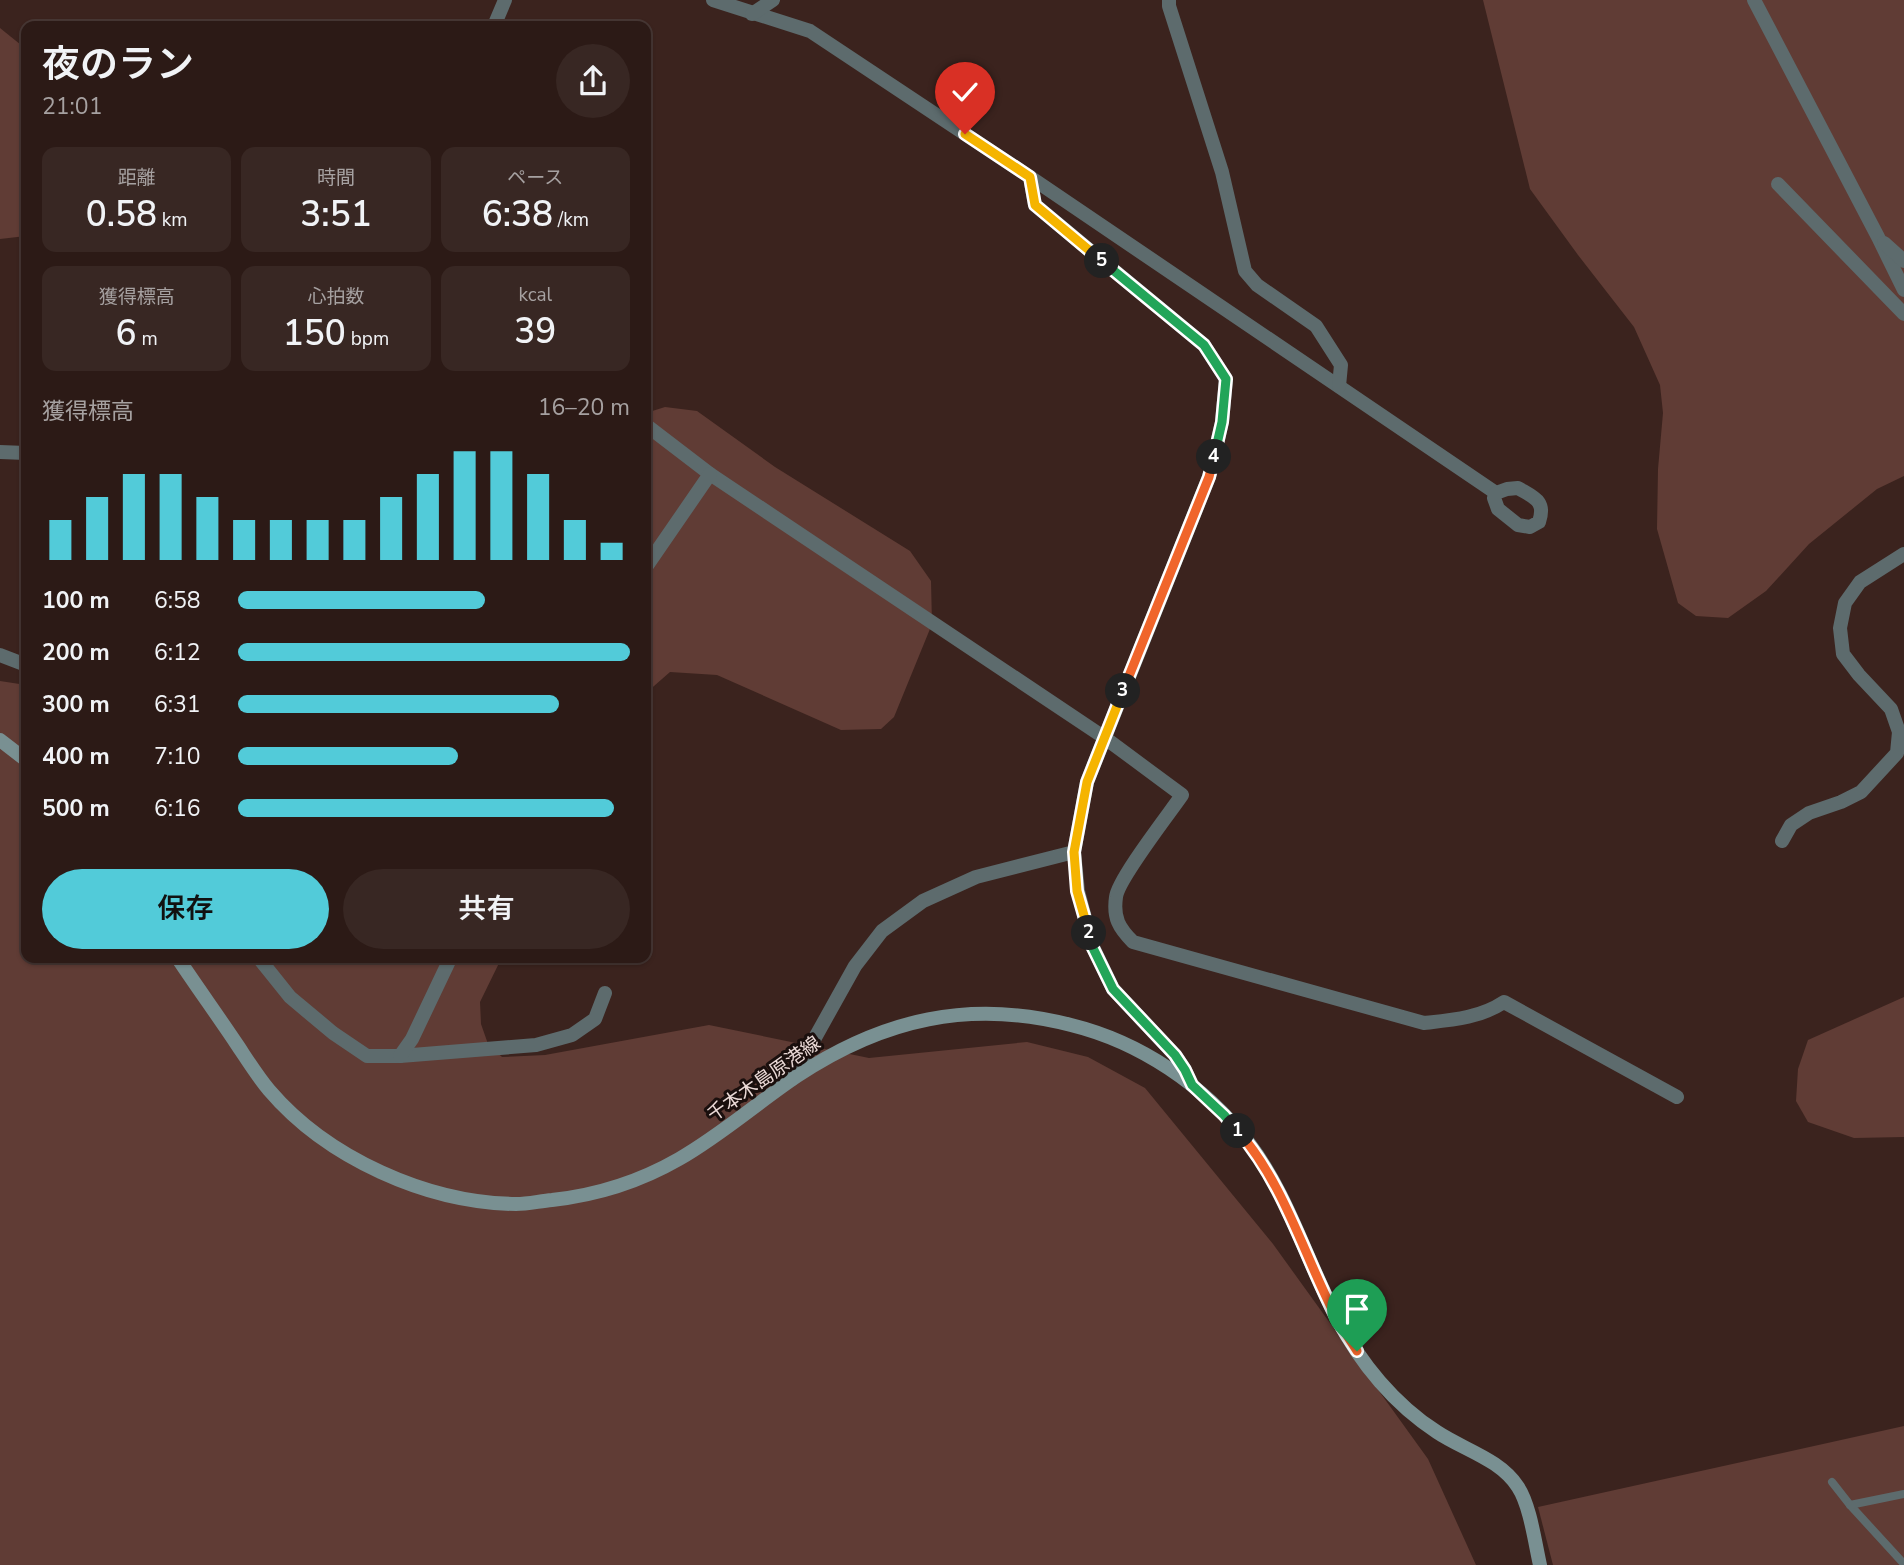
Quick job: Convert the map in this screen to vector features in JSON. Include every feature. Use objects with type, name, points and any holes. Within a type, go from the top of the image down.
[{"type":"main road","points":[[0,740],[21,757]]},
{"type":"main road","name":"千本木島原港線","points":[[181,963],[269,1090],[300,1121],[337,1148],[369,1167],[442,1194],[518,1204],[600,1193],[622,1186],[677,1160],[712,1138],[792,1079],[833,1053],[902,1025],[939,1017],[1014,1014],[1087,1029],[1122,1042],[1192,1085],[1240,1133],[1269,1173],[1337,1319],[1357,1351],[1379,1380],[1405,1407],[1436,1432],[1502,1469],[1518,1487],[1524,1499],[1540,1565]]},
{"type":"street","points":[[496,21],[505,0]]},
{"type":"street","points":[[713,0],[810,32],[1030,177],[1496,493]]},
{"type":"street","points":[[752,14],[773,0]]},
{"type":"street","points":[[1169,0],[1222,172],[1245,271],[1257,285],[1316,326],[1341,365],[1339,386]]},
{"type":"street","points":[[1754,0],[1904,290]]},
{"type":"street","points":[[1030,177],[1035,205],[1204,345],[1226,379],[1222,422],[1209,477],[1087,782],[1074,852],[1077,891],[1092,946],[1113,989],[1175,1055],[1192,1085]]},
{"type":"street","points":[[1778,184],[1904,314]]},
{"type":"street","points":[[1878,237],[1904,261]]},
{"type":"street","points":[[651,429],[710,474],[1105,738],[1182,795],[1124,879],[1116,895],[1116,913],[1120,929],[1133,942],[1424,1023],[1456,1020],[1490,1011],[1504,1002],[1677,1097]]},
{"type":"street","points":[[0,452],[21,453]]},
{"type":"street","points":[[651,561],[710,474]]},
{"type":"street","points":[[1782,841],[1791,825],[1809,813],[1861,792],[1897,753],[1899,732],[1891,709],[1843,654],[1840,628],[1845,603],[1860,582],[1904,554]]},
{"type":"street","points":[[0,655],[21,663]]},
{"type":"street","points":[[792,1079],[855,966],[882,931],[923,901],[976,877],[1074,852]]},
{"type":"street","points":[[263,963],[290,997],[333,1033],[367,1056],[400,1056],[536,1045],[572,1035],[595,1019],[605,993]]},
{"type":"street","points":[[400,1056],[412,1039],[448,963]]},
{"type":"lane","points":[[1832,1482],[1904,1564]]},
{"type":"lane","points":[[1850,1505],[1904,1494]]},
{"type":"shaded area","points":[[1483,0],[1904,0],[1904,476],[1877,489],[1809,544],[1766,591],[1728,618],[1696,616],[1678,603],[1657,529],[1658,469],[1663,413],[1660,385],[1634,327],[1530,189]]},
{"type":"shaded area","points":[[0,28],[21,45],[21,237],[0,239]]},
{"type":"shaded area","points":[[665,407],[697,411],[775,467],[910,551],[931,581],[932,624],[894,717],[881,729],[841,730],[717,675],[670,672],[651,689],[651,411]]},
{"type":"shaded area","points":[[0,681],[21,684],[21,963],[499,963],[480,1002],[481,1024],[488,1044],[502,1057],[545,1055],[709,1025],[869,1058],[1027,1042],[1088,1057],[1145,1088],[1273,1244],[1428,1459],[1476,1565],[0,1565]]},
{"type":"shaded area","points":[[1904,997],[1904,1137],[1854,1138],[1808,1122],[1796,1101],[1798,1069],[1808,1040]]},
{"type":"shaded area","points":[[1904,1426],[1904,1565],[1553,1565],[1538,1507]]},
{"type":"route","points":[[965,134],[1030,177],[1035,205],[1204,345],[1226,379],[1222,422],[1209,477],[1087,782],[1074,852],[1077,891],[1092,946],[1113,989],[1175,1055],[1192,1085],[1224,1115],[1269,1173],[1337,1319],[1357,1351]]}]
